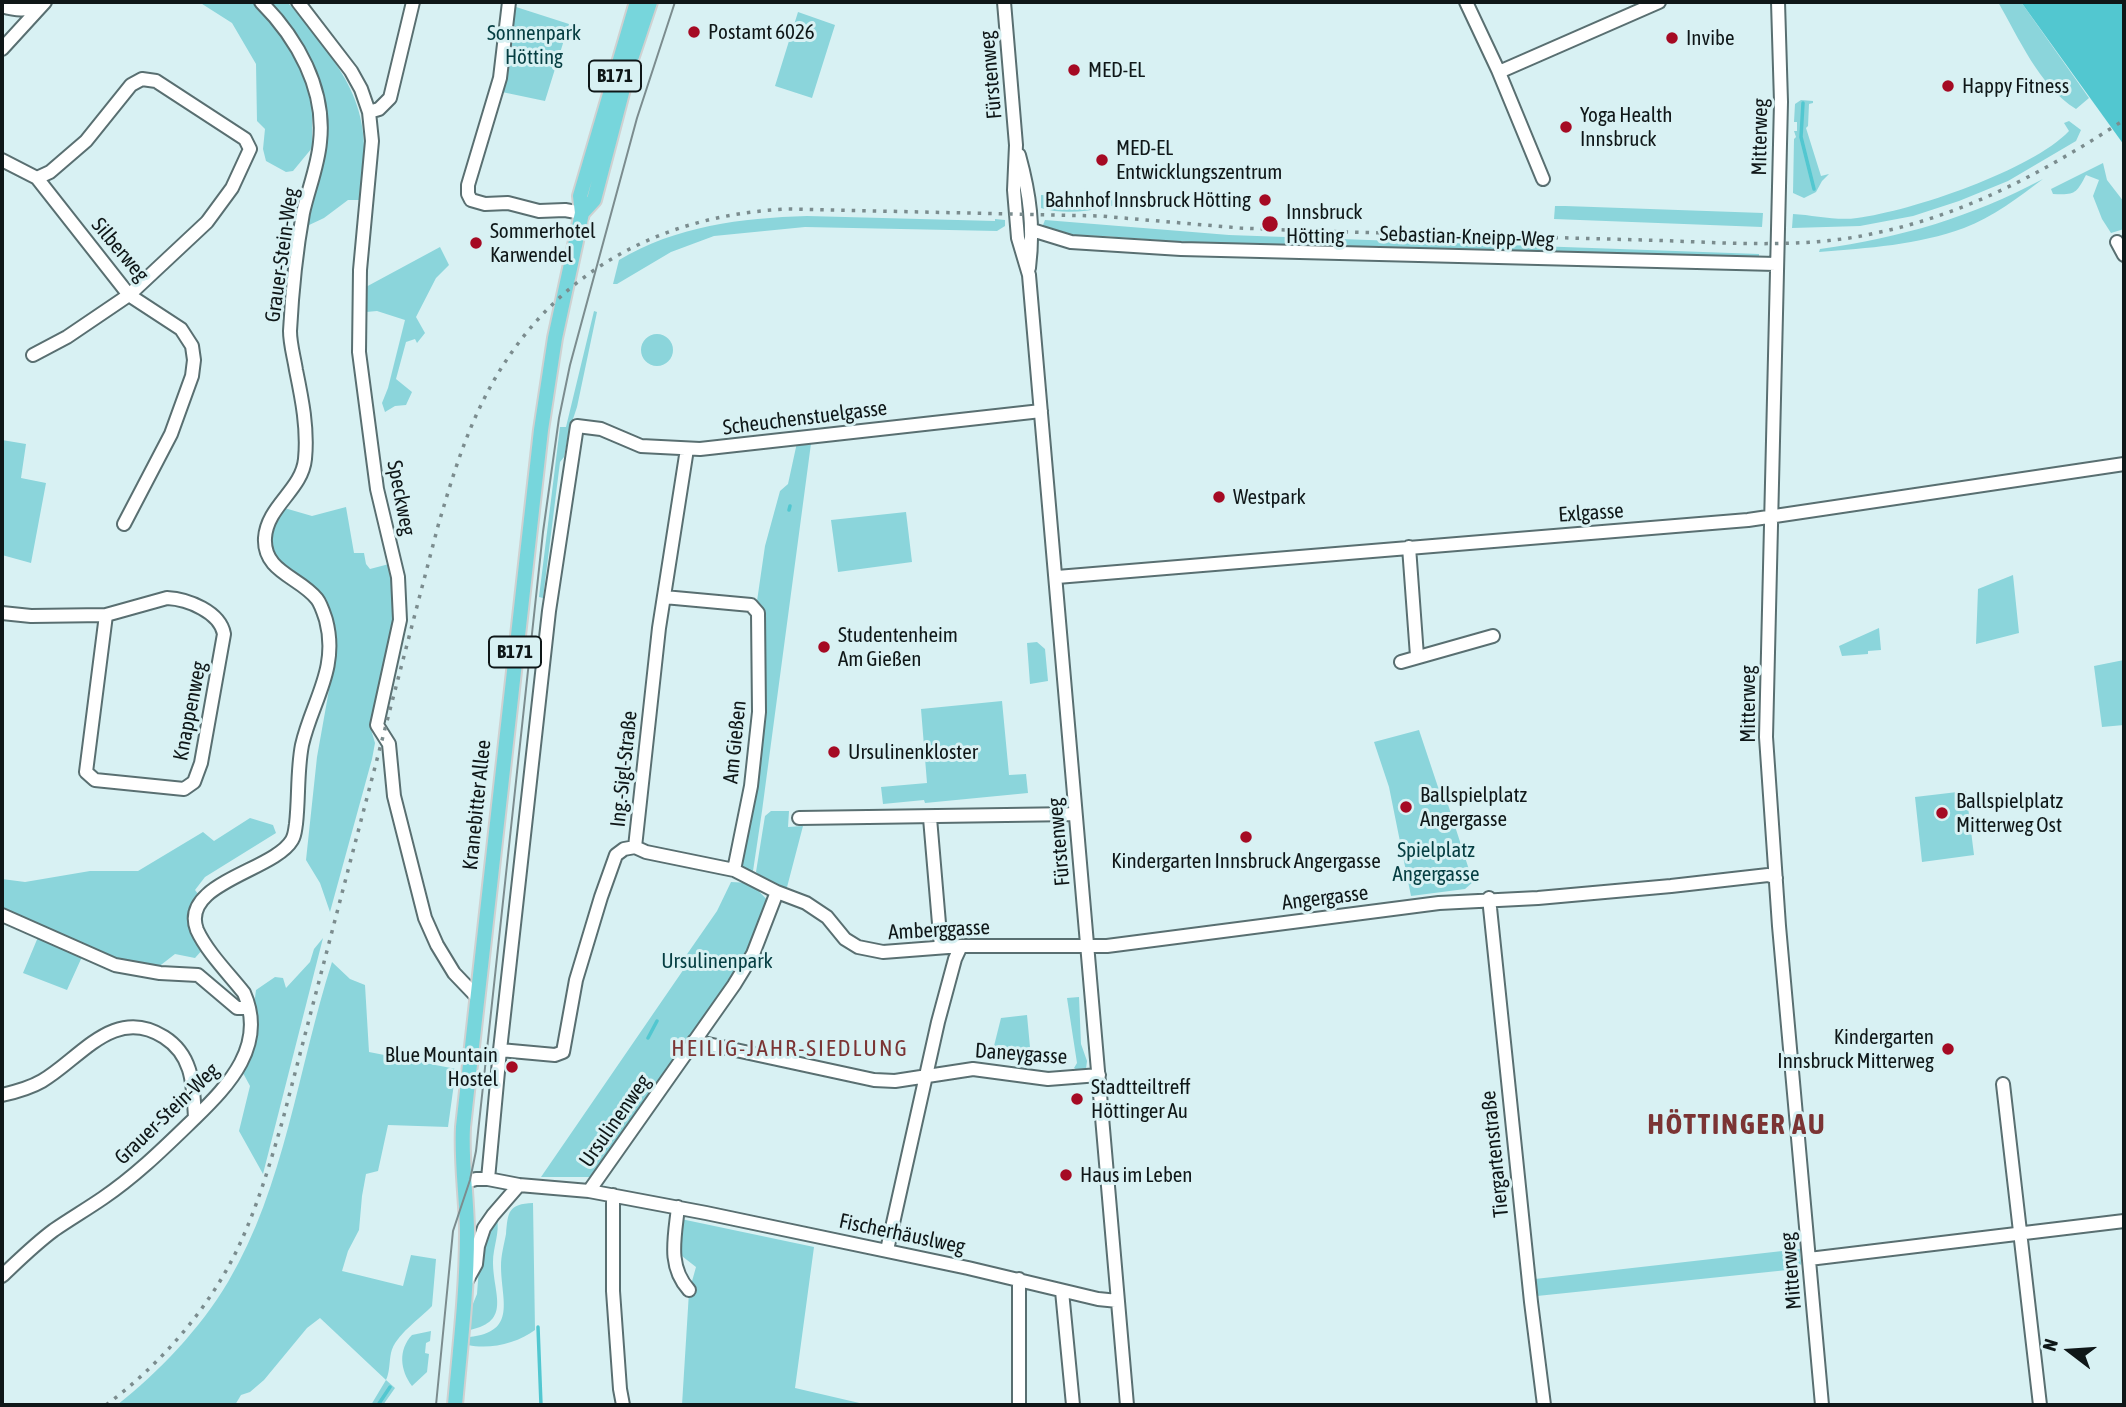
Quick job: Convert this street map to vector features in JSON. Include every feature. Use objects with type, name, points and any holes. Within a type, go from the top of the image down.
[{"type":"main road","name":"B171","points":[[582,213],[580,196],[637,2]]},
{"type":"main road","name":"B171","points":[[582,213],[594,200],[630,62],[650,2]]},
{"type":"main road","name":"Kranebitter Allee","points":[[455,1405],[466,1282],[465,1182],[461,1163],[463,1127],[541,430],[555,338],[582,213]]},
{"type":"street","points":[[2,6],[29,10],[45,2]]},
{"type":"street","points":[[2,49],[45,2]]},
{"type":"street","name":"Grauer-Stein-Weg","points":[[2,1276],[40,1241],[103,1199],[162,1152],[228,1085],[240,1068],[249,1034],[248,1008],[244,993],[199,934],[195,922],[196,912],[205,895],[282,851],[291,842],[296,820],[303,743],[323,687],[329,649],[326,620],[317,600],[272,564],[265,548],[265,534],[270,519],[301,473],[305,461],[305,422],[290,333],[301,227],[321,132],[314,82],[286,30],[261,2]]},
{"type":"street","name":"Speckweg","points":[[299,2],[351,71],[369,112],[372,141],[360,270],[359,352],[377,489],[398,577],[400,620],[377,724],[389,744],[394,796],[425,918],[454,973],[477,997]]},
{"type":"street","points":[[369,112],[379,109],[390,98],[412,2]]},
{"type":"street","points":[[509,2],[499,78],[468,185],[468,194],[471,200],[485,204],[508,203],[539,211],[582,213]]},
{"type":"street","name":"Fürstenweg","points":[[1004,2],[1016,145],[1014,190],[1017,228],[1029,275]]},
{"type":"street","points":[[1466,2],[1499,72],[1543,179]]},
{"type":"street","points":[[1499,72],[1660,2]]},
{"type":"street","name":"Mitterweg","points":[[1778,2],[1781,102],[1766,737],[1822,1405]]},
{"type":"street","points":[[33,355],[67,337],[129,295],[207,222],[232,188],[250,149],[245,139],[156,81],[142,79],[131,85],[86,141],[50,173],[37,178]]},
{"type":"street","name":"Fürstenweg","points":[[1016,145],[1029,192],[1032,229],[1029,275],[1127,1405]]},
{"type":"street","name":"Silberweg","points":[[2,160],[37,178],[129,295],[181,329],[192,346],[194,360],[190,384],[171,434],[124,524]]},
{"type":"street","name":"Sebastian-Kneipp-Weg","points":[[1032,229],[1072,242],[1181,249],[1776,264]]},
{"type":"street","name":"Scheuchenstuelgasse","points":[[500,1050],[549,611],[577,426],[601,429],[641,446],[687,449],[1041,411]]},
{"type":"street","name":"Ing.-Sigl-Straße","points":[[500,1050],[555,1055],[563,1052],[576,980],[616,855],[624,849],[635,847],[664,597],[687,449]]},
{"type":"street","name":"Exlgasse","points":[[1057,577],[1727,522],[2124,464]]},
{"type":"street","points":[[1409,547],[1417,656]]},
{"type":"street","name":"Am Gießen","points":[[664,597],[751,605],[758,614],[759,712],[751,786],[734,870]]},
{"type":"street","name":"Knappenweg","points":[[2,613],[31,616],[106,615],[174,598],[196,605],[217,620],[224,634],[201,763],[194,782],[184,789],[95,780],[86,772],[106,615]]},
{"type":"street","points":[[1401,662],[1493,636]]},
{"type":"street","points":[[799,818],[1075,814]]},
{"type":"street","points":[[930,818],[940,947]]},
{"type":"street","points":[[635,847],[646,852],[734,870]]},
{"type":"street","name":"Amberggasse","points":[[734,870],[806,903],[827,918],[845,939],[873,952],[961,946],[1088,947]]},
{"type":"street","name":"Angergasse","points":[[1088,947],[1129,944],[1439,903],[1671,887],[1768,875],[1776,878]]},
{"type":"street","name":"Ursulinenweg","points":[[589,1191],[734,985],[753,954],[777,892]]},
{"type":"street","name":"Tiergartenstraße","points":[[1489,898],[1544,1405]]},
{"type":"street","points":[[2,915],[115,965],[160,973],[198,975],[237,1008],[248,1008]]},
{"type":"street","points":[[887,1250],[926,1077],[955,959],[961,946]]},
{"type":"street","points":[[2,1095],[42,1081],[100,1037],[132,1027],[159,1034],[173,1043],[184,1056],[191,1073],[195,1118]]},
{"type":"street","name":"Daneygasse","points":[[694,1041],[874,1080],[895,1081],[952,1070],[973,1069],[1048,1079],[1099,1075]]},
{"type":"street","points":[[488,1179],[500,1050]]},
{"type":"street","points":[[2003,1084],[2040,1405]]},
{"type":"street","name":"Fischerhäuslweg","points":[[465,1182],[488,1179],[613,1195],[887,1250],[1062,1291],[1118,1301]]},
{"type":"street","points":[[466,1282],[476,1264],[478,1245],[484,1228],[519,1185]]},
{"type":"street","points":[[613,1195],[613,1291],[623,1405]]},
{"type":"street","points":[[678,1207],[675,1266],[682,1282],[690,1290]]},
{"type":"street","points":[[1809,1259],[2124,1221]]},
{"type":"street","points":[[1019,1279],[1019,1405]]},
{"type":"street","points":[[1062,1291],[1073,1405]]},
{"type":"green space","points":[[199,2],[252,2],[295,55],[310,93],[312,148],[293,171],[286,172],[266,161],[263,149],[265,129],[257,121],[256,64],[232,23]]},
{"type":"green space","points":[[265,2],[287,2],[292,7],[342,74],[353,94],[360,116],[364,168],[359,200],[348,200],[324,218],[307,226],[323,99]]},
{"type":"green space","points":[[1998,2],[2021,2],[2089,98],[2076,109],[2051,88],[2041,75]]},
{"type":"green space","name":"Sonnenpark Hötting","points":[[513,6],[569,24],[545,101],[502,92]]},
{"type":"green space","points":[[798,12],[835,25],[812,98],[775,86]]},
{"type":"green space","points":[[1801,100],[1813,101],[1809,104],[1806,128],[1821,176],[1829,174],[1816,192],[1804,198],[1793,193],[1794,131],[1797,131],[1797,122],[1794,122],[1795,104]]},
{"type":"green space","points":[[2069,121],[2081,130],[2076,141],[2008,181],[1959,201],[1913,216],[1860,226],[1792,228],[1793,214],[1857,218],[1908,207],[1970,187],[2052,146],[2069,131],[2064,123]]},
{"type":"green space","points":[[2103,163],[2107,180],[2124,202],[2124,229],[2111,233],[2093,196],[2099,180],[2086,175],[2077,190],[2066,194],[2053,194],[2051,189]]},
{"type":"green space","points":[[2043,179],[1985,218],[1947,234],[1893,245],[1819,252],[1820,249],[1935,224],[1989,205]]},
{"type":"green space","points":[[1041,195],[1145,197],[1094,210],[1067,212],[1041,208]]},
{"type":"green space","points":[[1555,206],[1763,213],[1762,227],[1554,219]]},
{"type":"green space","points":[[807,216],[995,219],[1005,220],[1005,226],[997,231],[805,227],[714,236],[671,252],[613,284],[619,260],[663,239],[734,222]]},
{"type":"green space","points":[[1045,220],[1229,235],[1759,254],[1759,259],[1201,243],[1062,235],[1043,225]]},
{"type":"green space","points":[[440,247],[449,265],[436,278],[416,317],[425,333],[417,343],[415,339],[406,342],[396,379],[412,392],[406,405],[395,406],[385,412],[382,403],[405,320],[377,311],[366,312],[364,288]]},
{"type":"green space","points":[[594,311],[597,312],[577,407],[564,457],[560,462],[543,598],[539,597],[560,427],[566,427]]},
{"type":"green space","points":[[657,334],[668,339],[673,350],[668,361],[657,366],[646,361],[641,350],[646,339]]},
{"type":"green space","points":[[812,436],[753,871],[737,866],[759,712],[756,608],[765,546],[780,491],[788,484],[798,438]]},
{"type":"green space","points":[[2,440],[26,444],[21,478],[46,483],[31,563],[2,555]]},
{"type":"green space","points":[[281,507],[312,516],[346,507],[354,553],[364,553],[370,569],[389,564],[395,615],[370,726],[375,743],[330,912],[320,883],[306,860],[317,757],[332,673],[327,606],[270,552],[271,525]]},
{"type":"green space","points":[[906,512],[912,562],[838,572],[831,520]]},
{"type":"green space","points":[[2013,575],[2019,633],[1976,644],[1978,589]]},
{"type":"green space","points":[[1879,628],[1881,650],[1842,656],[1839,646]]},
{"type":"green space","points":[[1037,642],[1045,649],[1048,681],[1030,684],[1027,643]]},
{"type":"green space","points":[[2124,660],[2124,725],[2102,727],[2094,666]]},
{"type":"green space","points":[[1002,701],[1009,775],[1026,774],[1028,793],[925,803],[924,800],[883,804],[881,787],[927,783],[921,709]]},
{"type":"green space","name":"Spielplatz Angergasse","points":[[1419,730],[1438,787],[1442,786],[1473,882],[1465,889],[1411,896],[1389,787],[1374,742]]},
{"type":"green space","points":[[1966,791],[1974,855],[1922,862],[1915,797]]},
{"type":"green space","points":[[771,811],[789,811],[788,827],[803,826],[786,891],[770,884],[756,872],[765,816]]},
{"type":"green space","points":[[250,818],[273,825],[276,833],[205,877],[195,890],[198,894],[191,904],[187,921],[203,949],[195,958],[175,954],[157,968],[118,961],[86,948],[67,990],[23,973],[41,930],[2,912],[2,879],[25,882],[90,871],[138,871],[203,832],[214,841]]},
{"type":"green space","name":"Ursulinenpark","points":[[731,882],[751,883],[773,906],[753,954],[591,1177],[541,1177],[688,963],[683,960],[717,911]]},
{"type":"green space","points":[[323,938],[263,1174],[239,1131],[250,1086],[243,1073],[256,990],[275,977],[283,978],[286,988],[310,962],[314,949]]},
{"type":"green space","points":[[332,962],[350,979],[365,985],[369,1052],[456,1069],[448,1127],[388,1125],[378,1171],[366,1174],[359,1230],[348,1251],[342,1271],[403,1286],[411,1255],[436,1259],[432,1306],[393,1346],[386,1380],[320,1318],[307,1328],[264,1380],[250,1392],[241,1395],[235,1405],[117,1405],[163,1364],[192,1333],[228,1282],[247,1245],[277,1167]]},
{"type":"green space","points":[[1079,997],[1081,1044],[1087,1061],[1086,1069],[1077,1070],[1074,1068],[1077,1063],[1067,998]]},
{"type":"green space","points":[[1027,1015],[1031,1058],[995,1053],[993,1050],[1001,1018]]},
{"type":"green space","points":[[533,1203],[535,1330],[520,1339],[503,1344],[485,1347],[468,1345],[469,1337],[495,1329],[501,1321],[504,1302],[501,1262],[509,1215],[514,1207]]},
{"type":"green space","points":[[497,1218],[493,1262],[496,1313],[483,1326],[470,1330],[470,1311],[477,1294],[480,1254],[484,1238]]},
{"type":"green space","points":[[681,1219],[814,1247],[795,1388],[868,1405],[682,1405],[689,1292],[696,1267],[678,1253]]},
{"type":"green space","points":[[1800,1249],[1801,1264],[1797,1269],[1537,1296],[1535,1279]]},
{"type":"green space","points":[[431,1331],[425,1353],[429,1354],[427,1372],[412,1386],[403,1367],[404,1347],[412,1335]]},
{"type":"green space","points":[[386,1380],[395,1388],[383,1405],[371,1405]]},
{"type":"shaded area","points":[[2021,2],[2124,2],[2124,145]]},
{"type":"waterway","points":[[1803,103],[1801,137],[1814,189]]},
{"type":"waterway","points":[[789,510],[790,506]]},
{"type":"waterway","points":[[648,1038],[657,1021]]},
{"type":"waterway","points":[[538,1327],[541,1405]]},
{"type":"waterway","points":[[378,1405],[390,1387]]},
{"type":"tram line","points":[[436,1405],[453,1231],[470,1180],[476,1151],[543,532],[559,418],[570,365],[637,118],[675,2]]},
{"type":"railway","points":[[106,1405],[145,1373],[197,1315],[225,1272],[244,1234],[263,1186],[283,1119],[438,526],[462,450],[481,405],[506,361],[535,322],[569,290],[606,262],[647,241],[691,225],[738,214],[788,209],[1100,216],[1311,231],[1731,243],[1819,242],[1910,225],[1974,202],[2035,173],[2124,120]]},
{"type":"place","name":"Postamt 6026","points":[[694,32]]},
{"type":"place","name":"Invibe","points":[[1672,38]]},
{"type":"place","name":"MED-EL","points":[[1074,70]]},
{"type":"place","name":"Happy Fitness","points":[[1948,86]]},
{"type":"place","name":"Yoga Health Innsbruck","points":[[1566,127]]},
{"type":"place","name":"MED-EL Entwicklungszentrum","points":[[1102,160]]},
{"type":"place","name":"Bahnhof Innsbruck Hötting","points":[[1265,200]]},
{"type":"place","name":"Innsbruck Hötting","points":[[1270,224]]},
{"type":"place","name":"Sommerhotel Karwendel","points":[[476,243]]},
{"type":"place","name":"Westpark","points":[[1219,497]]},
{"type":"place","name":"Studentenheim Am Gießen","points":[[824,647]]},
{"type":"place","name":"Ursulinenkloster","points":[[834,752]]},
{"type":"place","name":"Ballspielplatz Angergasse","points":[[1406,807]]},
{"type":"place","name":"Ballspielplatz Mitterweg Ost","points":[[1942,813]]},
{"type":"place","name":"Kindergarten Innsbruck Angergasse","points":[[1246,837]]},
{"type":"place","name":"Kindergarten Innsbruck Mitterweg","points":[[1948,1049]]},
{"type":"place","name":"Blue Mountain Hostel","points":[[512,1067]]},
{"type":"place","name":"Stadtteiltreff Höttinger Au","points":[[1077,1099]]},
{"type":"place","name":"Haus im Leben","points":[[1066,1175]]},
{"type":"district","name":"HEILIG-JAHR-SIEDLUNG","points":[[790,1049]]},
{"type":"district","name":"HÖTTINGER AU","points":[[1737,1125]]}]
